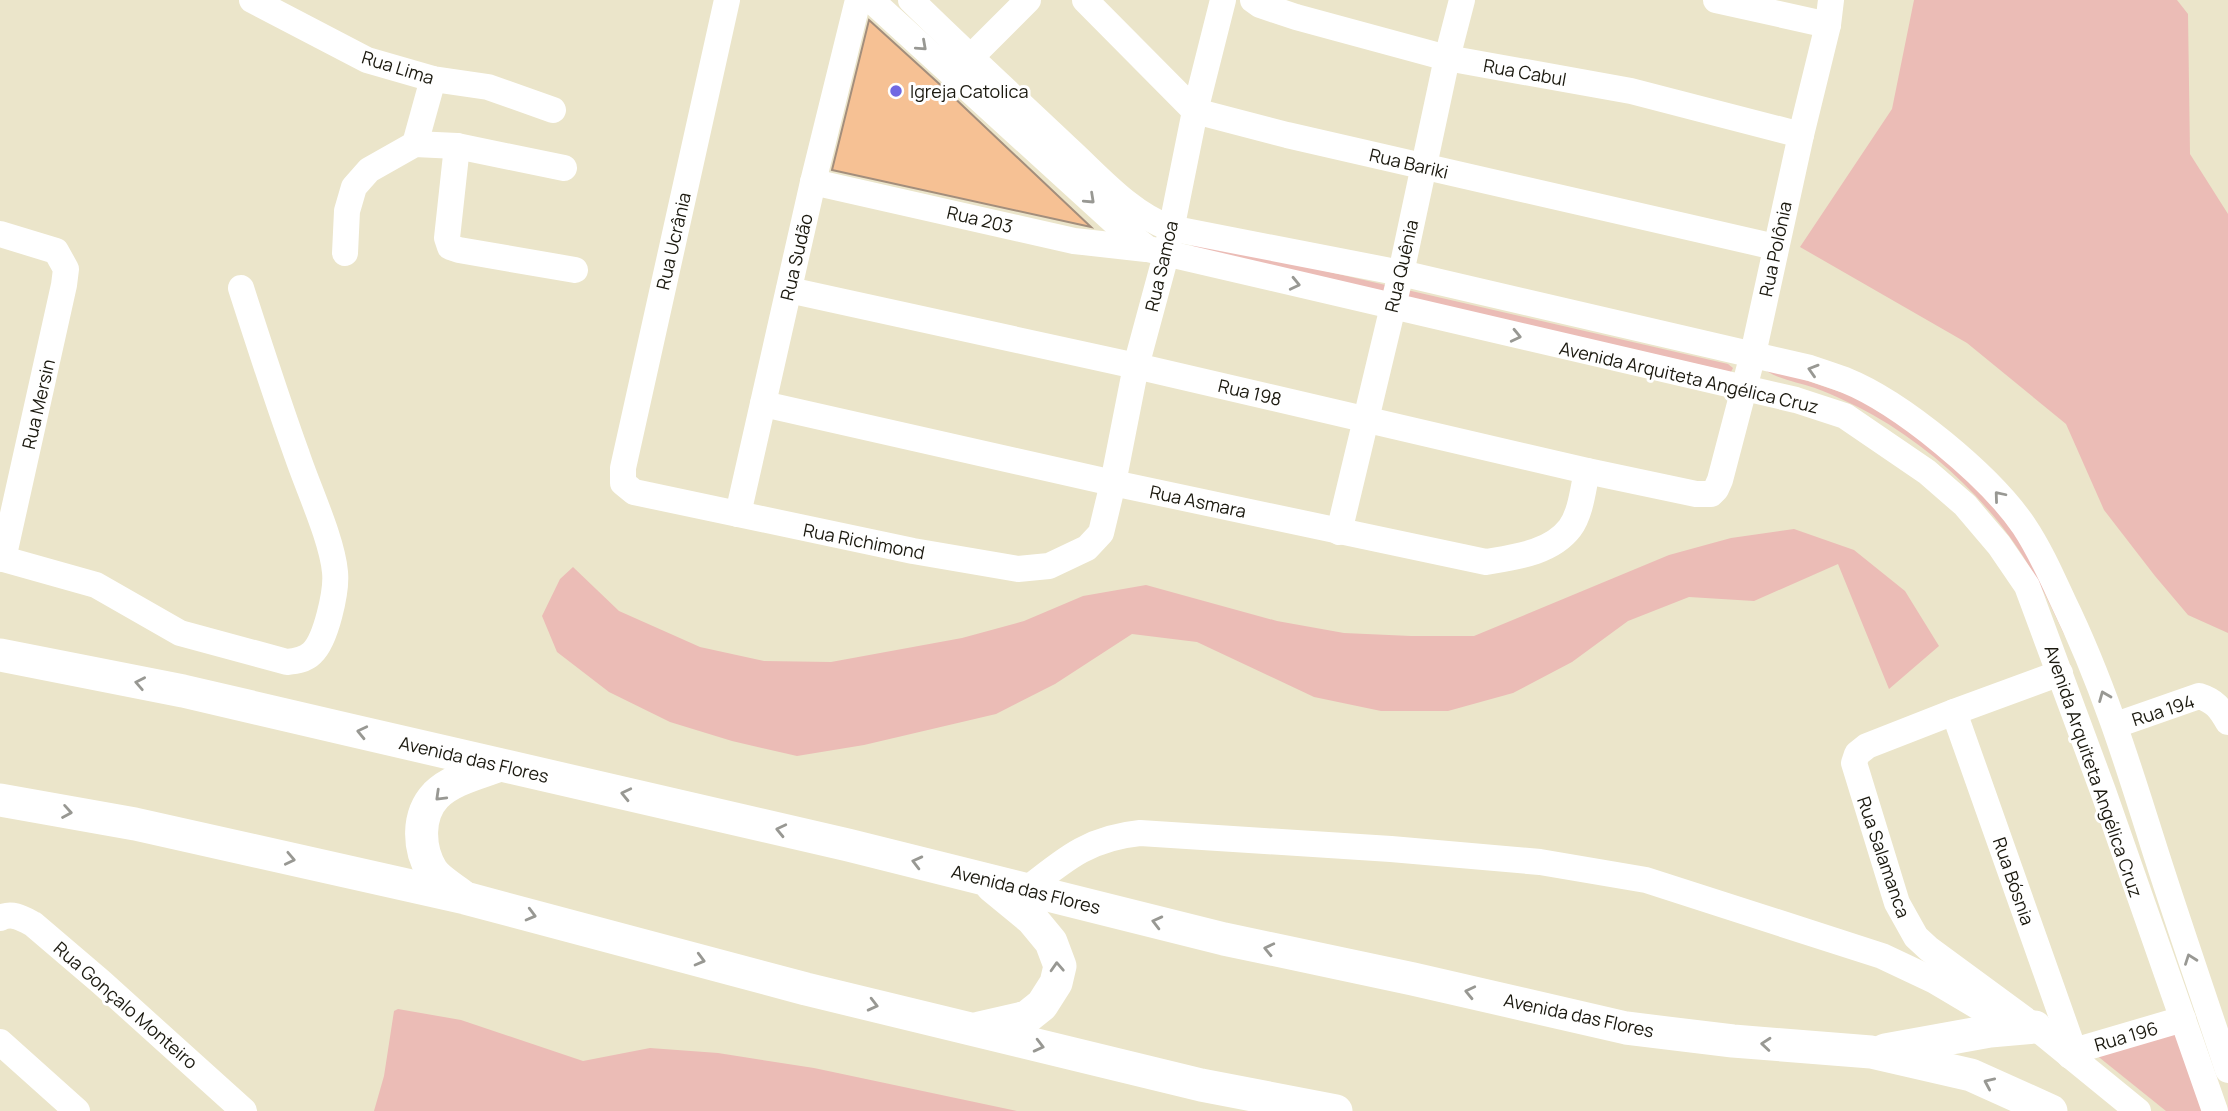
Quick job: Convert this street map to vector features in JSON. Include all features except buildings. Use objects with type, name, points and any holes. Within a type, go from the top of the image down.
[{"type":"main road","name":"Avenida das Flores","points":[[0,655],[183,691],[848,845],[1224,939],[1626,1028],[1733,1041],[1871,1052],[1971,1075],[2051,1111]]},
{"type":"main road","points":[[465,898],[433,873],[422,846],[421,822],[436,796],[460,780],[499,765]]},
{"type":"main road","points":[[0,800],[135,824],[465,898],[806,989],[1201,1085],[1336,1111]]},
{"type":"main road","points":[[973,1029],[1027,1017],[1042,1005],[1056,983],[1060,966],[1051,942],[1032,919],[983,878]]},
{"type":"main road","points":[[1871,1052],[2024,1027]]},
{"type":"street","name":"Rua Lima","points":[[252,0],[367,60],[433,79],[488,87],[553,110]]},
{"type":"street","name":"Rua Sudão","points":[[738,514],[813,182],[858,0]]},
{"type":"street","name":"Avenida Arquiteta Angélica Cruz","points":[[871,0],[1121,228],[1157,252],[1796,400],[1845,416],[1916,464],[1965,505],[1999,545],[2027,586],[2215,1111]]},
{"type":"street","name":"Avenida Arquiteta Angélica Cruz","points":[[911,0],[1125,201],[1148,218],[1170,228],[1401,273],[1810,368],[1847,381],[1913,421],[1984,478],[2023,524],[2082,640],[2116,725],[2182,937],[2218,1007],[2228,1070]]},
{"type":"street","points":[[970,58],[1028,0]]},
{"type":"street","points":[[1085,0],[1195,111]]},
{"type":"street","name":"Rua Samoa","points":[[1101,533],[1157,252],[1170,228],[1195,111],[1223,0]]},
{"type":"street","name":"Rua Cabul","points":[[1253,0],[1296,17],[1447,58],[1631,91],[1801,135]]},
{"type":"street","name":"Rua Quênia","points":[[1339,532],[1462,0]]},
{"type":"street","points":[[1716,0],[1830,12]]},
{"type":"street","name":"Rua Ucrânia","points":[[623,483],[623,468],[721,4]]},
{"type":"street","name":"Rua Polônia","points":[[1711,494],[1720,480],[1753,354],[1830,12]]},
{"type":"street","points":[[415,144],[433,79]]},
{"type":"street","name":"Rua Bariki","points":[[1195,111],[1286,135],[1775,247]]},
{"type":"street","points":[[345,253],[347,211],[354,187],[369,170],[415,144],[457,146],[564,168]]},
{"type":"street","points":[[457,146],[447,238],[450,247],[575,270]]},
{"type":"street","name":"Rua 203","points":[[813,182],[1074,241],[1157,252]]},
{"type":"street","name":"Rua Mersin","points":[[0,234],[56,251],[66,269],[1,559]]},
{"type":"street","points":[[1,559],[96,585],[180,633],[287,662],[301,660],[312,653],[321,640],[331,606],[335,573],[327,539],[290,439],[241,288]]},
{"type":"street","name":"Rua 198","points":[[789,290],[1136,366],[1587,471],[1704,495],[1711,494]]},
{"type":"street","name":"Rua Asmara","points":[[763,404],[1113,483],[1486,562],[1521,556],[1551,545],[1570,528],[1577,512],[1587,471]]},
{"type":"street","name":"Rua Richimond","points":[[623,483],[634,492],[913,551],[1018,569],[1049,566],[1070,558],[1087,548],[1101,533]]},
{"type":"street","name":"Rua Salamanca","points":[[2060,673],[1867,746],[1857,754],[1854,763],[1897,903],[1916,937],[2024,1027],[2072,1053],[2138,1111]]},
{"type":"street","name":"Rua 194","points":[[2116,725],[2199,696],[2210,699],[2219,706],[2228,722]]},
{"type":"street","name":"Rua Bósnia","points":[[1954,712],[2072,1053]]},
{"type":"street","points":[[1026,890],[1078,850],[1116,835],[1140,833],[1391,849],[1540,862],[1646,880],[1882,956],[2024,1027]]},
{"type":"street","name":"Rua Gonçalo Monteiro","points":[[0,918],[20,916],[33,924],[244,1111]]},
{"type":"street","name":"Rua 196","points":[[2072,1053],[2183,1019]]},
{"type":"street","points":[[0,1042],[77,1111]]},
{"type":"shaded area","points":[[1914,0],[2177,0],[2188,14],[2190,154],[2228,214],[2228,633],[2188,615],[2155,576],[2104,510],[2066,424],[1967,343],[1800,247],[1892,109]]},
{"type":"shaded area","points":[[1195,241],[1728,364],[1733,368],[1731,372],[1193,248]]},
{"type":"shaded area","points":[[1767,367],[1864,400],[1935,446],[2021,536],[2066,638],[2041,587],[2017,547],[1983,503],[1963,483],[1920,446],[1873,415],[1822,391],[1777,376],[1765,370]]},
{"type":"shaded area","points":[[1794,529],[1854,550],[1905,591],[1939,646],[1889,689],[1838,564],[1754,601],[1689,597],[1628,621],[1572,662],[1513,693],[1448,711],[1381,711],[1314,697],[1197,642],[1132,634],[1055,684],[996,714],[864,745],[797,756],[732,741],[670,722],[609,692],[557,652],[542,616],[560,579],[573,567],[619,611],[700,647],[764,661],[831,662],[962,638],[1024,621],[1083,596],[1146,585],[1277,621],[1344,633],[1474,636],[1669,555],[1731,538]]},
{"type":"shaded area","points":[[398,1009],[461,1020],[583,1061],[650,1048],[718,1053],[814,1068],[1017,1111],[374,1111],[384,1076],[394,1011]]},
{"type":"shaded area","points":[[2173,1027],[2204,1111],[2166,1111],[2095,1054]]},
{"type":"place","name":"Igreja Catolica","points":[[896,91]]}]
